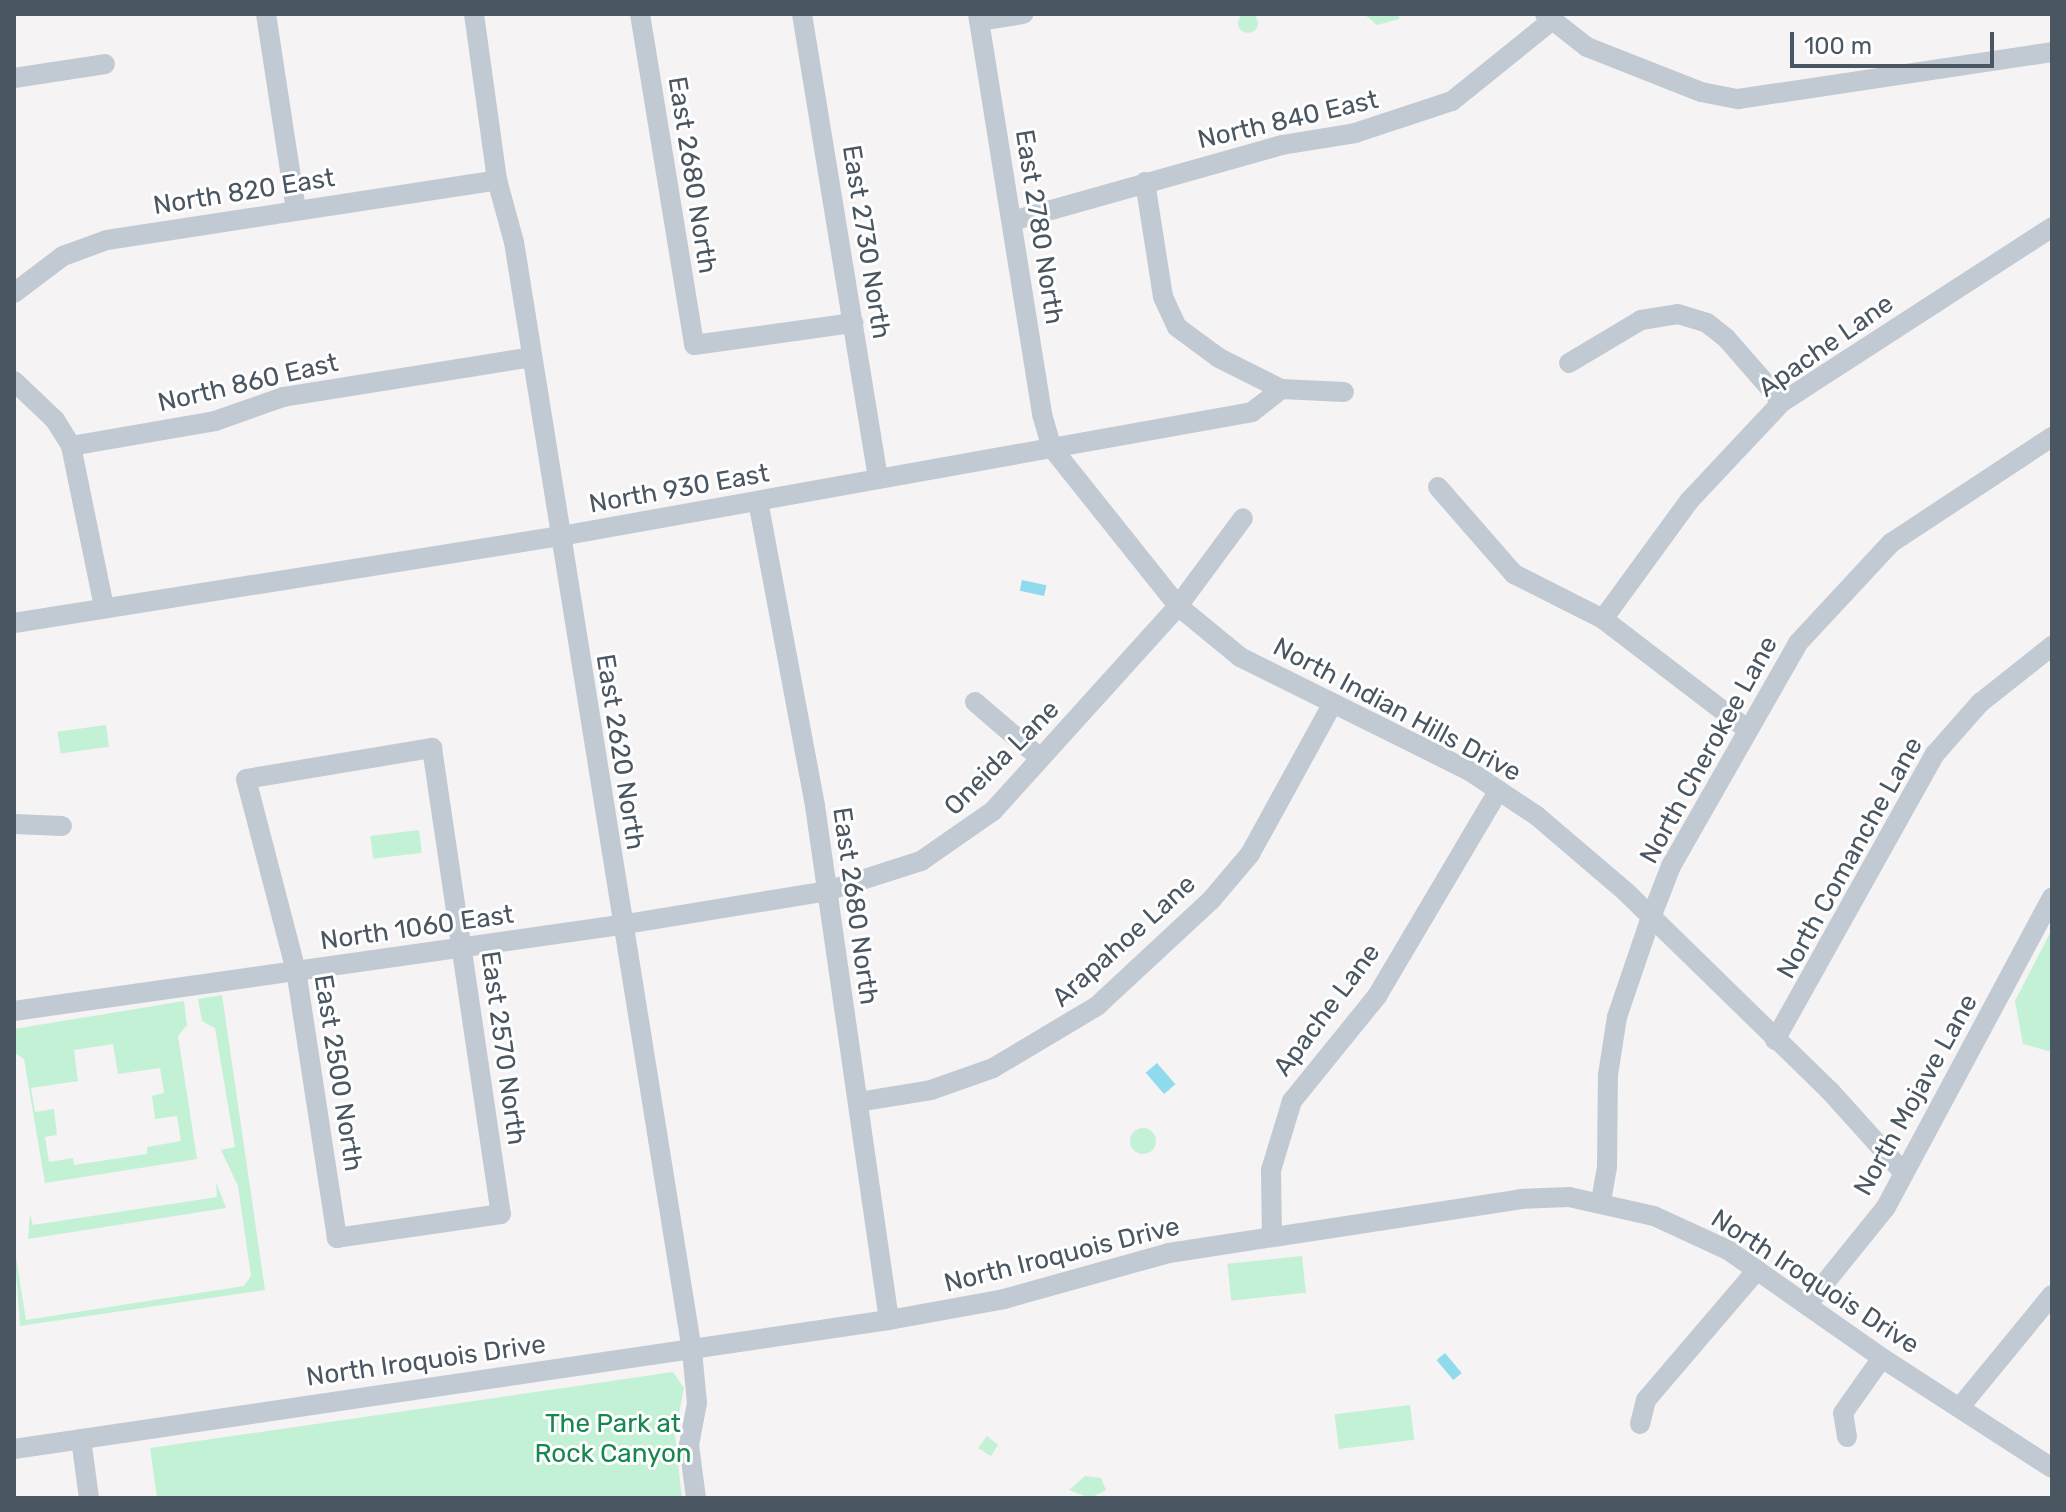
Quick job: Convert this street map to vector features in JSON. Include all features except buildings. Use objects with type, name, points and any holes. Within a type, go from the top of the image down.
[{"type":"street","points":[[266,14],[296,209]]},
{"type":"street","name":"East 2620 North","points":[[474,14],[497,180],[514,242],[620,925],[692,1351],[697,1403],[689,1445],[696,1498]]},
{"type":"street","name":"East 2680 North","points":[[640,14],[694,345],[853,323]]},
{"type":"street","name":"East 2730 North","points":[[802,14],[878,479]]},
{"type":"street","points":[[979,17],[1023,14]]},
{"type":"street","name":"East 2780 North","points":[[979,17],[1042,414],[1052,448]]},
{"type":"street","points":[[1548,18],[1587,47],[1701,92],[1738,99],[2052,52]]},
{"type":"street","name":"North 840 East","points":[[1012,221],[1282,145],[1355,133],[1452,101],[1548,18]]},
{"type":"street","points":[[14,78],[105,64]]},
{"type":"street","name":"North 820 East","points":[[14,293],[42,269],[96,243],[296,209],[497,180]]},
{"type":"street","points":[[1145,182],[1163,297],[1177,327],[1219,358],[1281,389],[1344,392]]},
{"type":"street","name":"Apache Lane","points":[[1603,619],[1689,501],[1782,402],[2052,227]]},
{"type":"street","points":[[1569,363],[1641,320],[1678,314],[1707,323],[1726,338],[1782,402]]},
{"type":"street","name":"North 860 East","points":[[71,446],[215,421],[283,397],[532,357]]},
{"type":"street","points":[[14,381],[55,420],[71,446],[104,607]]},
{"type":"street","name":"North 930 East","points":[[14,623],[561,536],[1252,412],[1281,389]]},
{"type":"street","name":"North Cherokee Lane","points":[[1601,1201],[1607,1167],[1608,1075],[1617,1017],[1671,866],[1747,729],[1798,643],[1857,575],[1926,517],[2052,437]]},
{"type":"street","name":"North Indian Hills Drive","points":[[1052,448],[1178,606],[1240,657],[1499,790],[1604,872],[1650,920],[1830,1091],[1903,1172]]},
{"type":"street","points":[[1438,487],[1514,574],[1603,619],[1747,729]]},
{"type":"street","name":"East 2680 North","points":[[758,501],[827,891],[889,1320]]},
{"type":"street","name":"Oneida Lane","points":[[827,891],[890,874],[951,844],[993,811],[1178,606],[1243,518]]},
{"type":"street","name":"North Comanche Lane","points":[[1775,1040],[1935,754],[1980,703],[2052,646]]},
{"type":"street","points":[[975,702],[1039,757]]},
{"type":"street","name":"Arapahoe Lane","points":[[858,1102],[931,1090],[993,1068],[1097,1006],[1212,899],[1250,854],[1333,703]]},
{"type":"street","name":"East 2500 North","points":[[337,1238],[296,971],[246,779],[432,748]]},
{"type":"street","name":"East 2570 North","points":[[337,1238],[501,1214],[432,748]]},
{"type":"street","name":"Apache Lane","points":[[1272,1237],[1271,1170],[1292,1101],[1377,996],[1499,790]]},
{"type":"street","points":[[14,824],[62,826]]},
{"type":"street","name":"North 1060 East","points":[[14,1011],[620,925],[827,891]]},
{"type":"street","name":"North Mojave Lane","points":[[1807,1305],[1886,1207],[2052,898]]},
{"type":"street","name":"North Iroquois Drive","points":[[14,1449],[889,1320],[1004,1299],[1169,1253],[1520,1199],[1601,1201],[1705,1237],[1882,1358],[2052,1468]]},
{"type":"street","points":[[1640,1424],[1646,1400],[1757,1270]]},
{"type":"street","points":[[1960,1407],[2052,1295]]},
{"type":"street","points":[[1847,1437],[1843,1413],[1882,1358]]},
{"type":"street","points":[[81,1439],[89,1498]]},
{"type":"green space","points":[[1248,13],[1255,16],[1258,23],[1255,30],[1248,33],[1241,30],[1238,23],[1241,16]]},
{"type":"green space","points":[[1364,14],[1399,14],[1399,19],[1377,25]]},
{"type":"green space","points":[[106,725],[109,747],[61,754],[57,732]]},
{"type":"green space","points":[[419,830],[422,853],[373,859],[370,836]]},
{"type":"green space","points":[[2052,929],[2052,1052],[2023,1044],[2015,1001]]},
{"type":"green space","points":[[222,995],[265,1290],[20,1326],[14,1245],[26,1320],[244,1286],[251,1276],[238,1186],[221,1150],[235,1147],[215,1028],[202,1021],[198,999]]},
{"type":"green space","points":[[184,1001],[187,1025],[178,1036],[197,1159],[45,1183],[24,1059],[14,1052],[14,1029]],"holes":[[[113,1044],[118,1074],[160,1068],[164,1093],[152,1096],[155,1119],[177,1116],[181,1141],[147,1147],[147,1154],[74,1165],[73,1158],[49,1162],[45,1137],[57,1135],[54,1109],[35,1112],[31,1088],[78,1081],[74,1050]]]},
{"type":"green space","points":[[1143,1128],[1152,1132],[1156,1141],[1152,1150],[1143,1154],[1134,1150],[1130,1141],[1134,1132]]},
{"type":"green space","points":[[216,1182],[226,1208],[28,1239],[30,1214],[33,1225],[217,1197]]},
{"type":"green space","points":[[1302,1256],[1306,1293],[1231,1301],[1227,1264]]},
{"type":"green space","name":"The Park at Rock Canyon","points":[[673,1372],[684,1388],[675,1435],[682,1498],[157,1498],[150,1448]]},
{"type":"green space","points":[[1410,1405],[1414,1440],[1339,1449],[1335,1414]]},
{"type":"green space","points":[[987,1436],[998,1445],[991,1456],[978,1448]]},
{"type":"green space","points":[[1085,1476],[1101,1478],[1106,1490],[1090,1498],[1069,1490]]},
{"type":"water","points":[[1022,580],[1046,585],[1044,596],[1020,591]]},
{"type":"water","points":[[1157,1063],[1175,1084],[1164,1094],[1146,1073]]},
{"type":"water","points":[[1445,1353],[1462,1373],[1453,1380],[1437,1360]]}]
